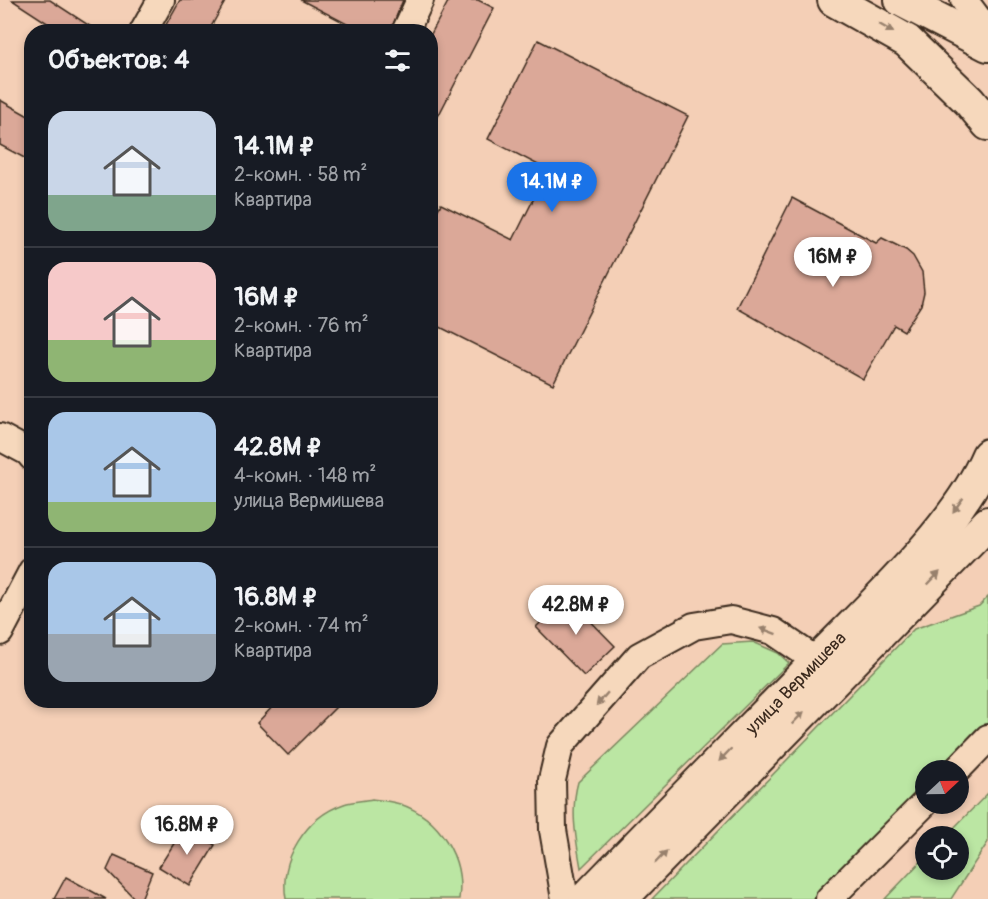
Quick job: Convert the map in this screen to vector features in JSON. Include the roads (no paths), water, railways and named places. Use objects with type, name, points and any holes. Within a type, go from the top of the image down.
[{"type":"main road","points":[[834,0],[907,41],[969,100],[988,124]]},
{"type":"main road","points":[[901,0],[988,45]]},
{"type":"main road","name":"улица Вермишева","points":[[585,899],[899,577],[954,510],[980,474],[988,455]]},
{"type":"main road","name":"улица Вермишева","points":[[621,899],[988,523]]},
{"type":"street","points":[[148,24],[161,0]]},
{"type":"street","points":[[409,24],[420,0]]},
{"type":"street","points":[[964,0],[988,32]]},
{"type":"street","points":[[0,437],[24,450]]},
{"type":"street","points":[[0,632],[24,586]]},
{"type":"street","points":[[565,899],[554,841],[552,790],[560,746],[639,656],[694,626],[731,620],[772,631],[817,661]]},
{"type":"street","points":[[967,760],[988,738]]},
{"type":"street","points":[[829,899],[915,812]]}]
